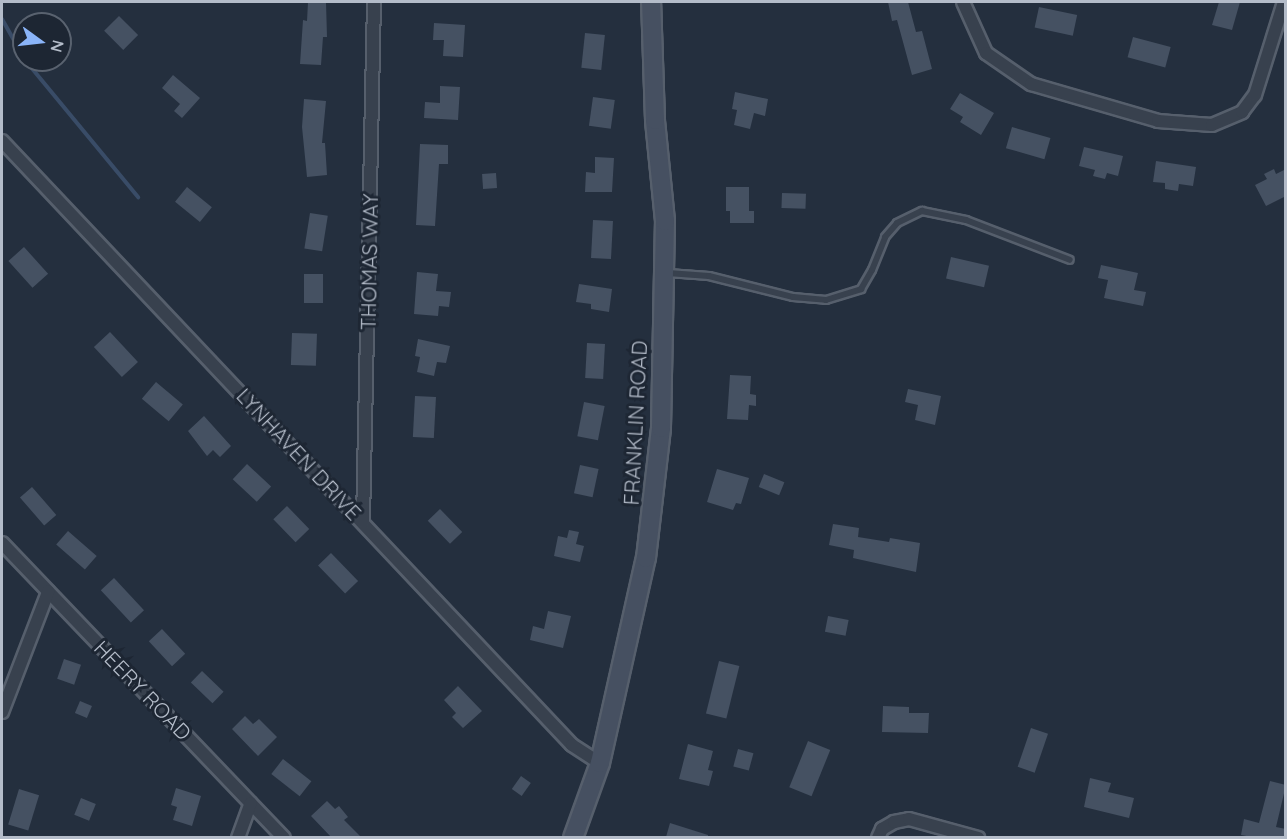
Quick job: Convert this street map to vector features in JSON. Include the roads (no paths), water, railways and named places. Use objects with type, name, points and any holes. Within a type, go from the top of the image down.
[{"type":"main road","name":"FRANKLIN ROAD","points":[[573,837],[600,763],[646,558],[661,428],[665,221],[655,120],[651,2]]},
{"type":"street","name":"THOMAS WAY","points":[[363,522],[374,2]]},
{"type":"street","points":[[963,2],[986,52],[1031,84],[1158,121],[1212,125],[1242,112],[1255,95],[1284,2]]},
{"type":"street","name":"LYNHAVEN DRIVE","points":[[2,141],[572,745],[600,763]]},
{"type":"street","name":"HEERY ROAD","points":[[2,543],[284,837]]},
{"type":"street","points":[[2,712],[48,592]]},
{"type":"street","points":[[238,837],[251,803]]},
{"type":"street","points":[[878,837],[882,829],[894,822],[909,819],[978,837]]},
{"type":"lane","points":[[664,273],[709,276],[793,297],[825,300],[861,289],[872,270],[885,237],[897,223],[922,211],[966,220],[1070,260]]},
{"type":"waterway","points":[[2,19],[12,37]]},
{"type":"waterway","points":[[35,72],[138,197]]}]
